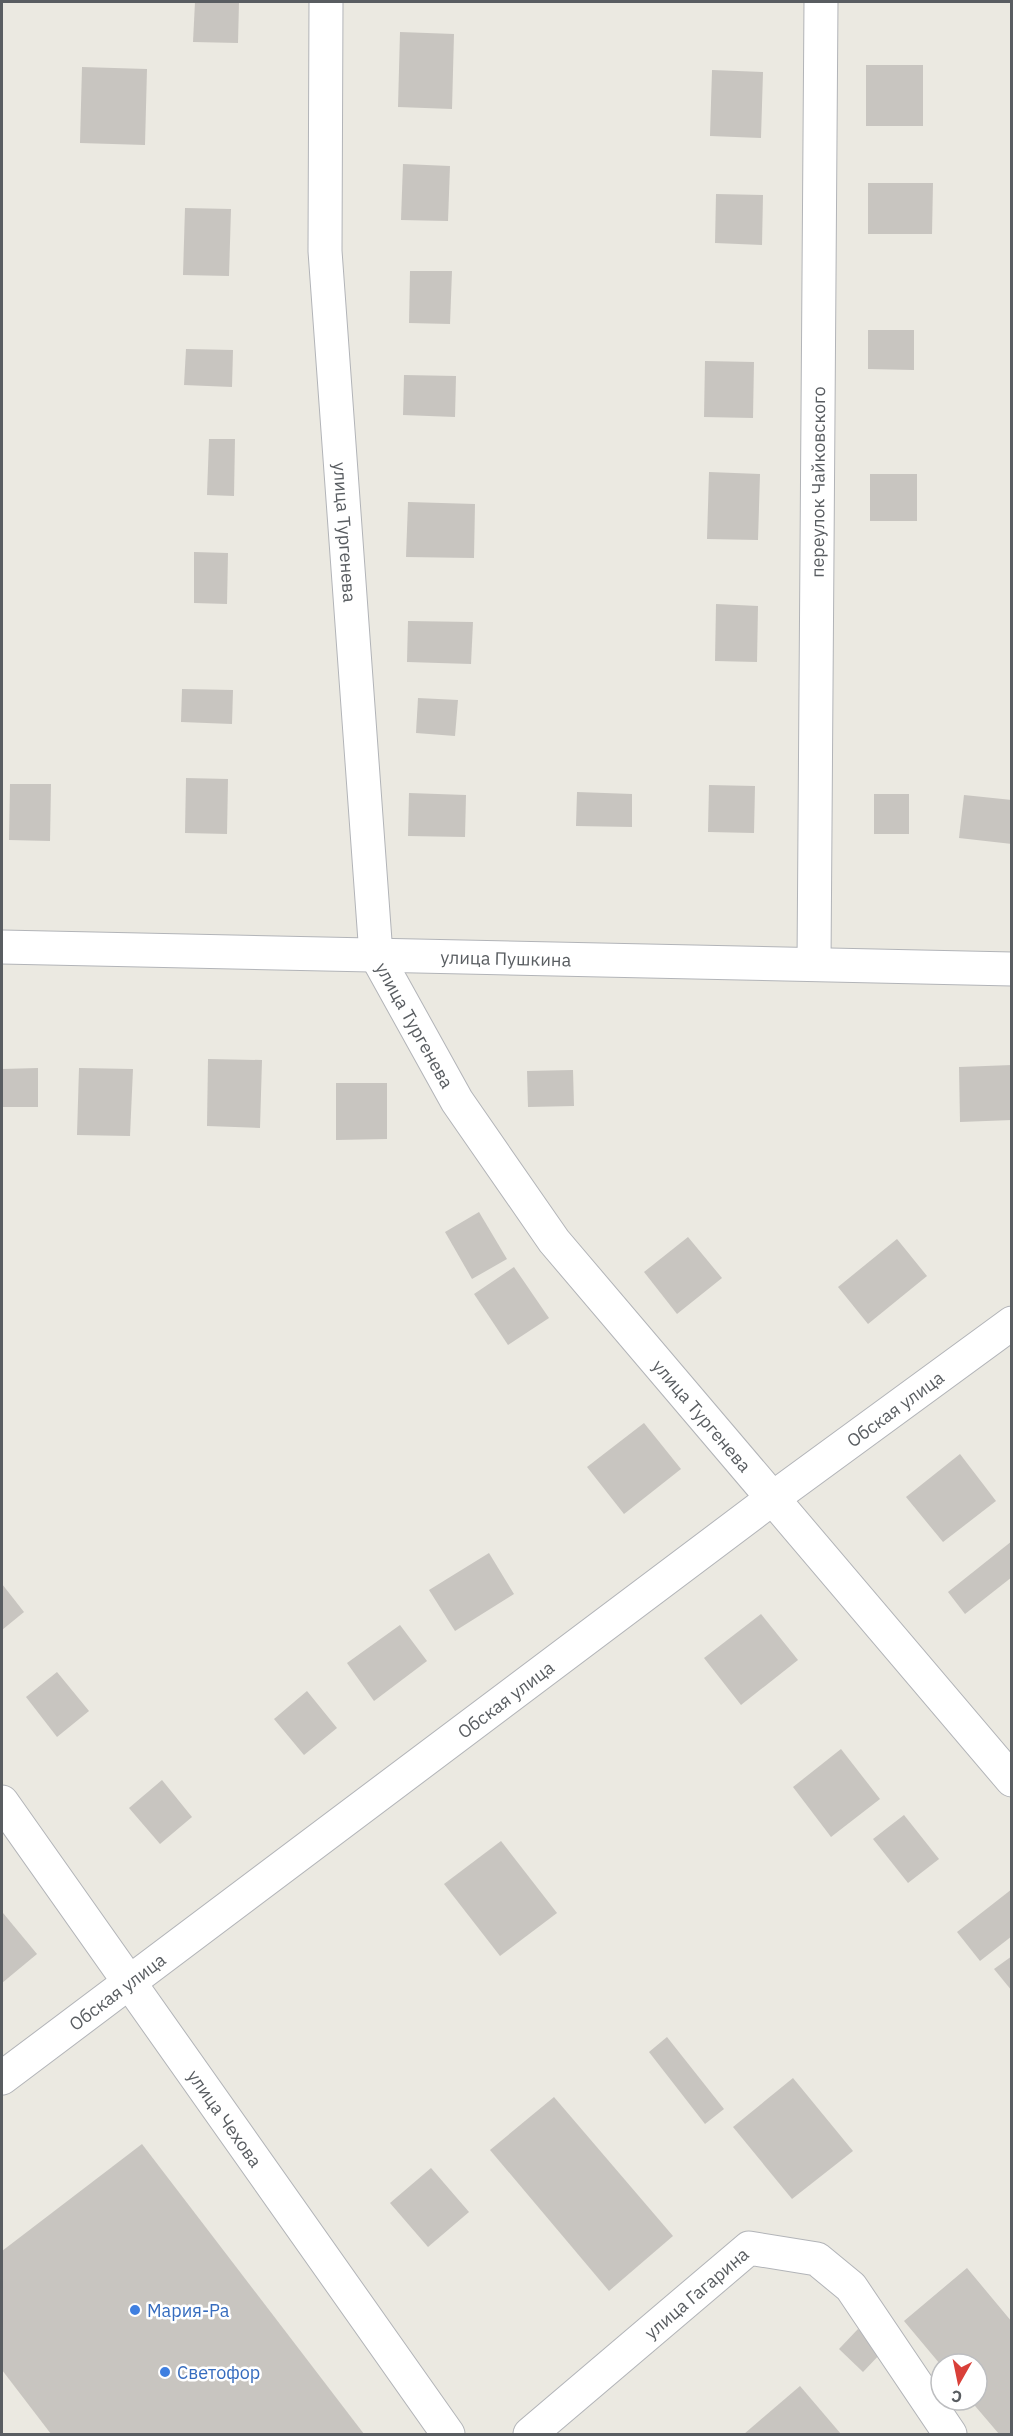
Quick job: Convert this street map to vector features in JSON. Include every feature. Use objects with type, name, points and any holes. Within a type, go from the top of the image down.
[{"type":"street","name":"улица Тургенева","points":[[326,2],[325,251],[376,955],[457,1101],[554,1241],[1011,1780]]},
{"type":"street","name":"переулок Чайковского","points":[[814,964],[821,2]]},
{"type":"street","name":"улица Пушкина","points":[[2,947],[1011,969]]},
{"type":"street","name":"Обская улица","points":[[2,2078],[773,1498],[1011,1323]]},
{"type":"street","name":"улица Чехова","points":[[2,1802],[448,2434]]},
{"type":"street","name":"улица Гагарина","points":[[530,2434],[749,2248],[817,2259],[851,2287],[950,2434]]},
{"type":"building","points":[[195,2],[239,2],[238,43],[193,42]]},
{"type":"building","points":[[400,32],[454,34],[452,109],[398,107]]},
{"type":"building","points":[[866,65],[923,65],[923,126],[866,126]]},
{"type":"building","points":[[82,67],[147,69],[145,145],[80,143]]},
{"type":"building","points":[[712,70],[763,72],[761,138],[710,136]]},
{"type":"building","points":[[403,164],[450,166],[448,221],[401,220]]},
{"type":"building","points":[[868,183],[933,183],[932,234],[868,234]]},
{"type":"building","points":[[716,194],[763,195],[762,245],[715,243]]},
{"type":"building","points":[[185,208],[231,209],[229,276],[183,275]]},
{"type":"building","points":[[410,271],[452,271],[450,324],[409,323]]},
{"type":"building","points":[[868,330],[914,330],[914,370],[868,369]]},
{"type":"building","points":[[186,349],[233,350],[232,387],[184,385]]},
{"type":"building","points":[[705,361],[754,362],[753,418],[704,417]]},
{"type":"building","points":[[404,375],[456,376],[455,417],[403,415]]},
{"type":"building","points":[[209,439],[235,439],[234,496],[207,495]]},
{"type":"building","points":[[709,472],[760,474],[758,540],[707,539]]},
{"type":"building","points":[[870,474],[917,474],[917,521],[870,521]]},
{"type":"building","points":[[408,502],[475,504],[474,558],[406,557]]},
{"type":"building","points":[[194,552],[228,553],[227,604],[194,603]]},
{"type":"building","points":[[716,604],[758,606],[757,662],[715,661]]},
{"type":"building","points":[[408,621],[473,622],[471,664],[407,662]]},
{"type":"building","points":[[182,689],[233,690],[232,724],[181,722]]},
{"type":"building","points":[[418,698],[458,700],[455,736],[416,733]]},
{"type":"building","points":[[186,778],[228,779],[227,834],[185,833]]},
{"type":"building","points":[[10,784],[51,784],[50,841],[9,840]]},
{"type":"building","points":[[709,785],[755,786],[754,833],[708,832]]},
{"type":"building","points":[[577,792],[632,794],[632,827],[576,826]]},
{"type":"building","points":[[409,793],[466,795],[465,837],[408,836]]},
{"type":"building","points":[[874,794],[909,794],[909,834],[874,834]]},
{"type":"building","points":[[964,795],[1012,800],[1012,844],[959,838]]},
{"type":"building","points":[[208,1059],[262,1060],[260,1128],[207,1126]]},
{"type":"building","points":[[1012,1065],[1012,1120],[960,1122],[959,1067]]},
{"type":"building","points":[[38,1068],[38,1107],[2,1107],[2,1069]]},
{"type":"building","points":[[79,1068],[133,1069],[130,1136],[77,1135]]},
{"type":"building","points":[[573,1070],[574,1106],[528,1107],[527,1071]]},
{"type":"building","points":[[336,1083],[387,1083],[387,1139],[336,1140]]},
{"type":"building","points":[[479,1212],[507,1259],[472,1279],[445,1232]]},
{"type":"building","points":[[688,1237],[722,1278],[677,1314],[644,1272]]},
{"type":"building","points":[[897,1239],[927,1276],[868,1324],[838,1287]]},
{"type":"building","points":[[514,1267],[549,1318],[508,1345],[474,1294]]},
{"type":"building","points":[[644,1423],[681,1469],[624,1514],[587,1467]]},
{"type":"building","points":[[960,1454],[996,1501],[943,1542],[906,1497]]},
{"type":"building","points":[[1012,1541],[1012,1577],[965,1614],[948,1592]]},
{"type":"building","points":[[489,1553],[514,1594],[455,1631],[429,1590]]},
{"type":"building","points":[[2,1584],[24,1612],[2,1630]]},
{"type":"building","points":[[761,1614],[798,1660],[741,1705],[704,1658]]},
{"type":"building","points":[[400,1625],[427,1661],[374,1701],[347,1663]]},
{"type":"building","points":[[57,1672],[89,1711],[57,1737],[26,1697]]},
{"type":"building","points":[[307,1691],[337,1728],[304,1755],[274,1719]]},
{"type":"building","points":[[841,1749],[880,1799],[831,1837],[793,1787]]},
{"type":"building","points":[[162,1780],[192,1817],[160,1844],[129,1808]]},
{"type":"building","points":[[904,1815],[939,1859],[908,1883],[873,1839]]},
{"type":"building","points":[[501,1841],[557,1913],[500,1956],[444,1884]]},
{"type":"building","points":[[1012,1889],[1012,1936],[980,1961],[957,1932]]},
{"type":"building","points":[[2,1914],[37,1954],[2,1983]]},
{"type":"building","points":[[1012,1956],[1012,1991],[994,1969]]},
{"type":"building","points":[[667,2037],[724,2109],[705,2124],[649,2052]]},
{"type":"building","points":[[793,2078],[853,2151],[792,2199],[733,2127]]},
{"type":"building","points":[[554,2097],[673,2236],[609,2291],[490,2150]]},
{"type":"building","name":"Мария-Ра","points":[[142,2144],[364,2434],[51,2434],[2,2370],[2,2251]]},
{"type":"building","points":[[431,2168],[469,2212],[428,2247],[390,2203]]},
{"type":"building","points":[[967,2268],[1012,2322],[1012,2434],[999,2434],[980,2412],[989,2412],[989,2352],[930,2352],[904,2321]]},
{"type":"building","points":[[858,2329],[882,2352],[863,2372],[839,2349]]},
{"type":"building","points":[[800,2386],[841,2434],[744,2434]]},
{"type":"place","name":"Мария-Ра","points":[[135,2310]]},
{"type":"place","name":"Светофор","points":[[165,2372]]}]
